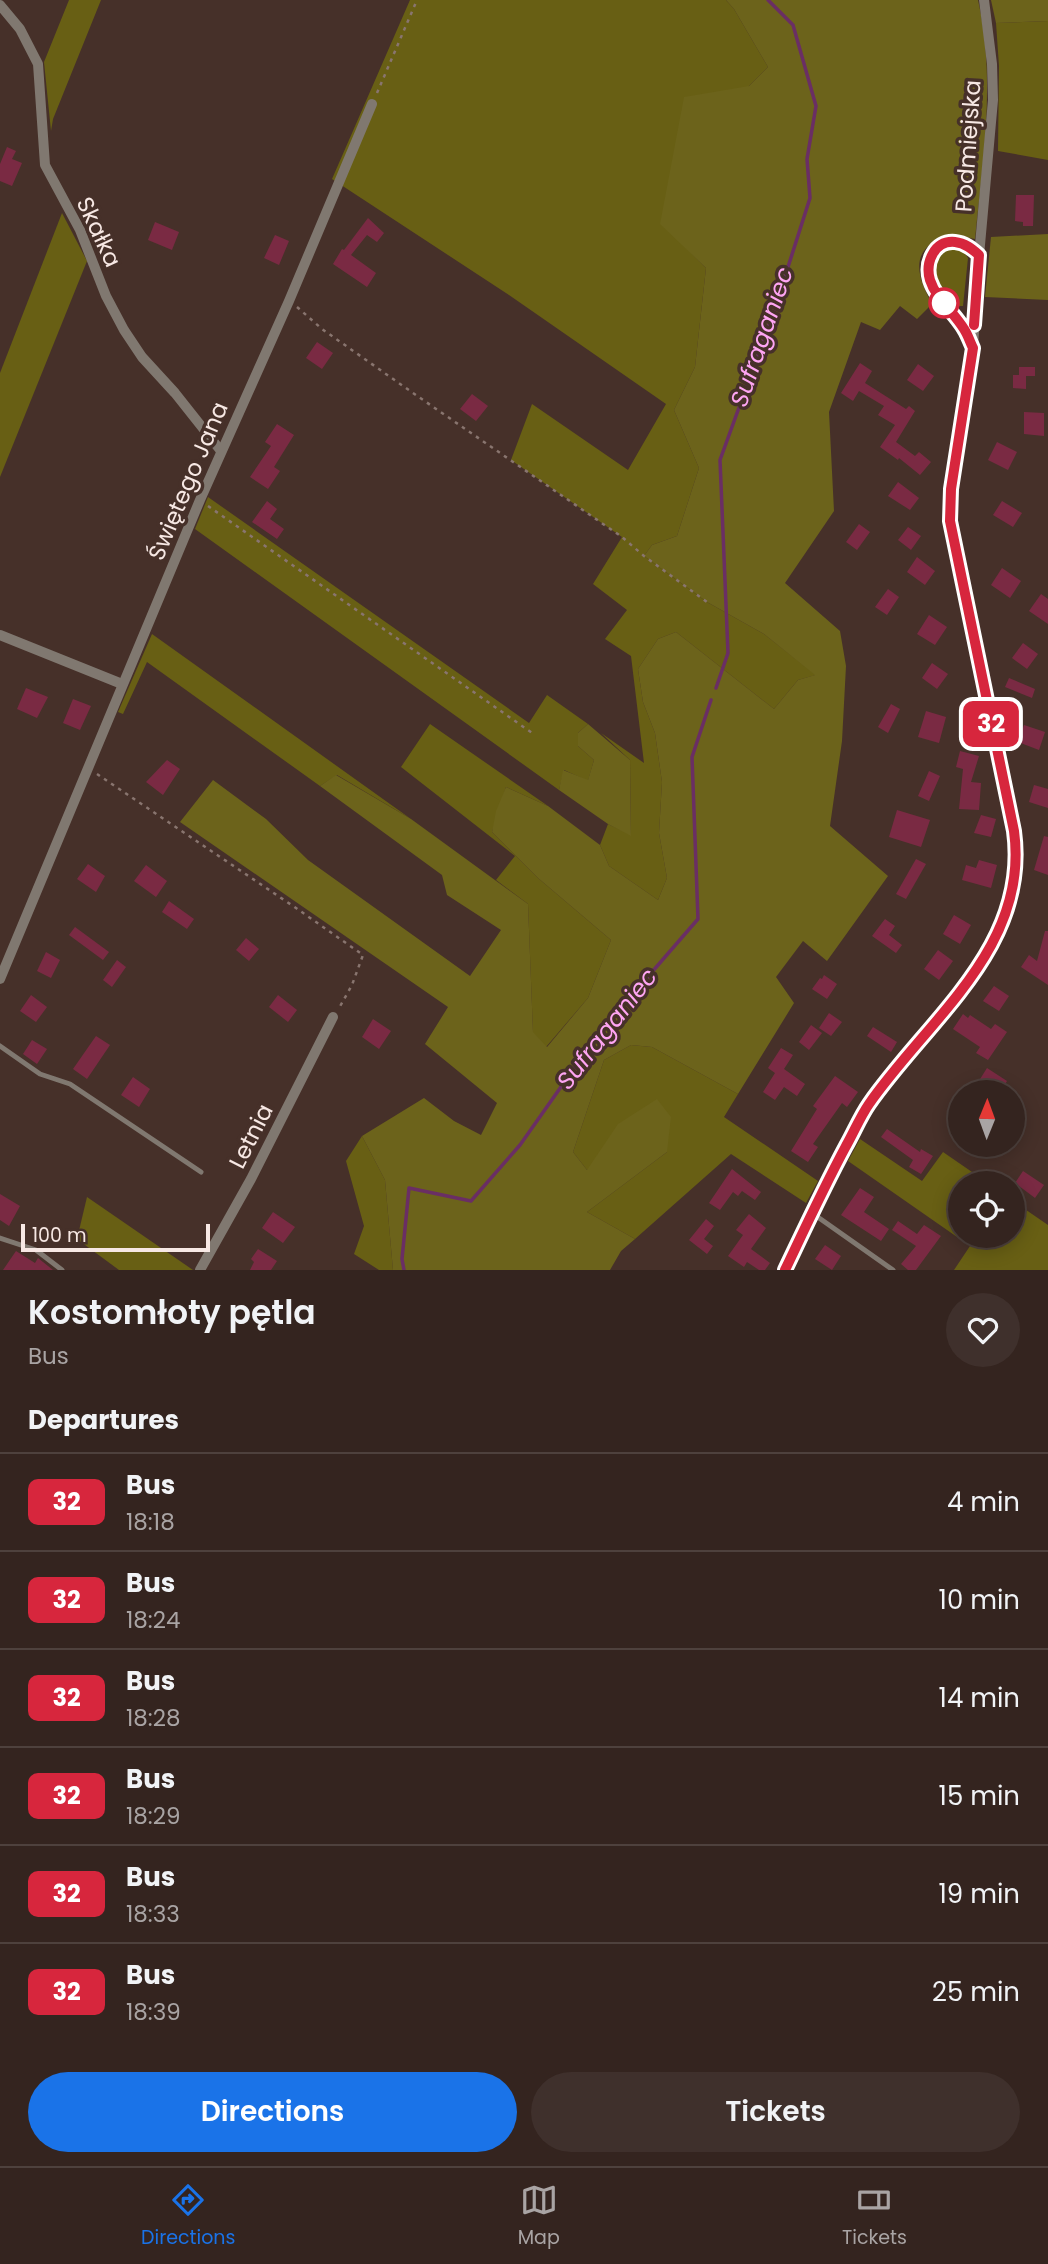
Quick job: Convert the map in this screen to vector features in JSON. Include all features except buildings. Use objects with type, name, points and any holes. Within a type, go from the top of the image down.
[{"type":"street","name":"Podmiejska","points":[[785,1270],[868,1106],[973,976],[1007,912],[1014,882],[1017,853],[1014,831],[950,521],[951,489],[973,348],[993,100],[992,64],[984,0]]},
{"type":"street","name":"Skałka","points":[[0,5],[20,29],[38,64],[45,165],[80,230],[106,296],[142,358],[221,452]]},
{"type":"street","name":"Świętego Jana","points":[[0,979],[200,500],[289,301],[372,104]]},
{"type":"street","points":[[0,635],[122,684]]},
{"type":"street","name":"Letnia","points":[[200,1270],[251,1179],[334,1017]]},
{"type":"lane","points":[[973,348],[965,330],[931,282],[928,269],[930,257],[944,243],[956,242],[979,255]]},
{"type":"lane","points":[[0,1045],[40,1074],[70,1084],[201,1172]]},
{"type":"lane","points":[[812,1213],[893,1270]]},
{"type":"lane","points":[[0,1238],[36,1250],[62,1270]]},
{"type":"path","points":[[372,104],[417,0]]},
{"type":"path","points":[[289,301],[333,337],[622,537],[707,602]]},
{"type":"path","points":[[200,500],[535,735]]},
{"type":"path","points":[[88,768],[363,956],[352,985],[334,1017]]},
{"type":"shaded area","points":[[69,0],[101,0],[53,119],[51,131],[44,62]]},
{"type":"shaded area","points":[[410,0],[726,0],[768,67],[749,86],[661,223],[706,268],[695,367],[674,410],[699,468],[677,536],[652,545],[644,556],[707,602],[764,634],[816,675],[798,680],[774,709],[676,632],[658,639],[638,669],[643,702],[655,733],[662,782],[659,833],[667,878],[658,900],[609,866],[600,845],[608,824],[631,835],[630,760],[601,733],[644,763],[631,656],[605,639],[627,610],[593,584],[622,537],[511,460],[532,404],[628,470],[666,404],[509,295],[332,179]]},
{"type":"shaded area","points":[[726,0],[978,0],[987,89],[975,239],[947,236],[925,249],[919,264],[920,272],[932,304],[917,319],[900,306],[880,330],[861,322],[829,412],[834,511],[785,583],[840,631],[846,666],[842,741],[830,826],[888,876],[827,961],[803,941],[776,977],[794,1003],[738,1094],[652,1047],[631,1045],[604,1060],[573,1152],[587,1170],[618,1124],[657,1099],[671,1117],[667,1152],[587,1212],[635,1239],[621,1251],[610,1270],[393,1270],[385,1180],[362,1136],[424,1098],[454,1121],[481,1135],[497,1103],[425,1044],[448,1007],[180,822],[213,780],[266,819],[308,860],[470,976],[501,930],[447,895],[442,875],[320,786],[336,775],[411,819],[528,904],[533,1032],[547,1047],[588,998],[611,940],[538,878],[492,832],[496,811],[506,787],[548,806],[600,845],[609,866],[658,900],[667,878],[659,833],[662,782],[655,733],[643,702],[638,669],[658,639],[676,632],[774,709],[798,680],[815,675],[764,634],[707,602],[644,556],[652,545],[677,536],[699,468],[674,410],[695,367],[706,268],[660,224],[684,97],[749,86],[768,67]]},
{"type":"shaded area","points":[[991,0],[1048,0],[1048,21],[996,23]]},
{"type":"shaded area","points":[[1048,21],[1048,160],[998,151],[999,66],[996,23]]},
{"type":"shaded area","points":[[62,213],[87,261],[0,477],[0,373]]},
{"type":"shaded area","points":[[1048,234],[1048,300],[985,297],[991,237]]},
{"type":"shaded area","points":[[954,247],[964,252],[968,258],[963,306],[956,306],[933,275],[938,257]]},
{"type":"shaded area","points":[[208,497],[529,723],[547,695],[588,724],[578,733],[578,746],[594,760],[588,781],[564,770],[559,790],[195,529]]},
{"type":"shaded area","points":[[152,634],[411,819],[337,775],[320,786],[147,662],[123,714],[118,712]]},
{"type":"shaded area","points":[[430,724],[548,806],[506,787],[492,832],[538,878],[611,940],[588,998],[546,1047],[533,1033],[528,904],[496,880],[515,856],[401,767]]},
{"type":"shaded area","points":[[588,724],[630,760],[631,836],[608,824],[559,790],[563,770],[588,780],[594,760],[578,746],[578,733]]},
{"type":"shaded area","points":[[631,1045],[652,1047],[738,1094],[724,1117],[818,1181],[806,1203],[731,1154],[635,1239],[587,1212],[667,1152],[587,1170],[573,1152],[604,1060]]},
{"type":"shaded area","points":[[362,1136],[385,1180],[393,1270],[379,1270],[354,1254],[364,1226],[346,1161]]},
{"type":"shaded area","points":[[860,1139],[922,1181],[943,1152],[971,1171],[948,1171],[948,1231],[848,1161]]},
{"type":"shaded area","points":[[87,1197],[193,1270],[119,1270],[77,1239]]},
{"type":"shaded area","points":[[1025,1209],[1048,1225],[1048,1270],[954,1270],[969,1248],[1025,1248]]},
{"type":"waterway","name":"Sufraganiec","points":[[716,688],[728,653],[720,460],[774,311],[810,198],[807,159],[816,106],[793,25],[768,0]]},
{"type":"waterway","name":"Sufraganiec","points":[[404,1270],[402,1259],[409,1188],[471,1201],[520,1145],[599,1033],[698,919],[692,757],[711,700]]},
{"type":"bus line","name":"32","points":[[785,1270],[828,1180],[868,1106],[973,976],[1007,912],[1014,882],[1017,853],[1014,831],[950,521],[951,489],[973,348],[965,330],[931,282],[928,269],[930,257],[944,243],[956,242],[979,255],[974,325]]}]
